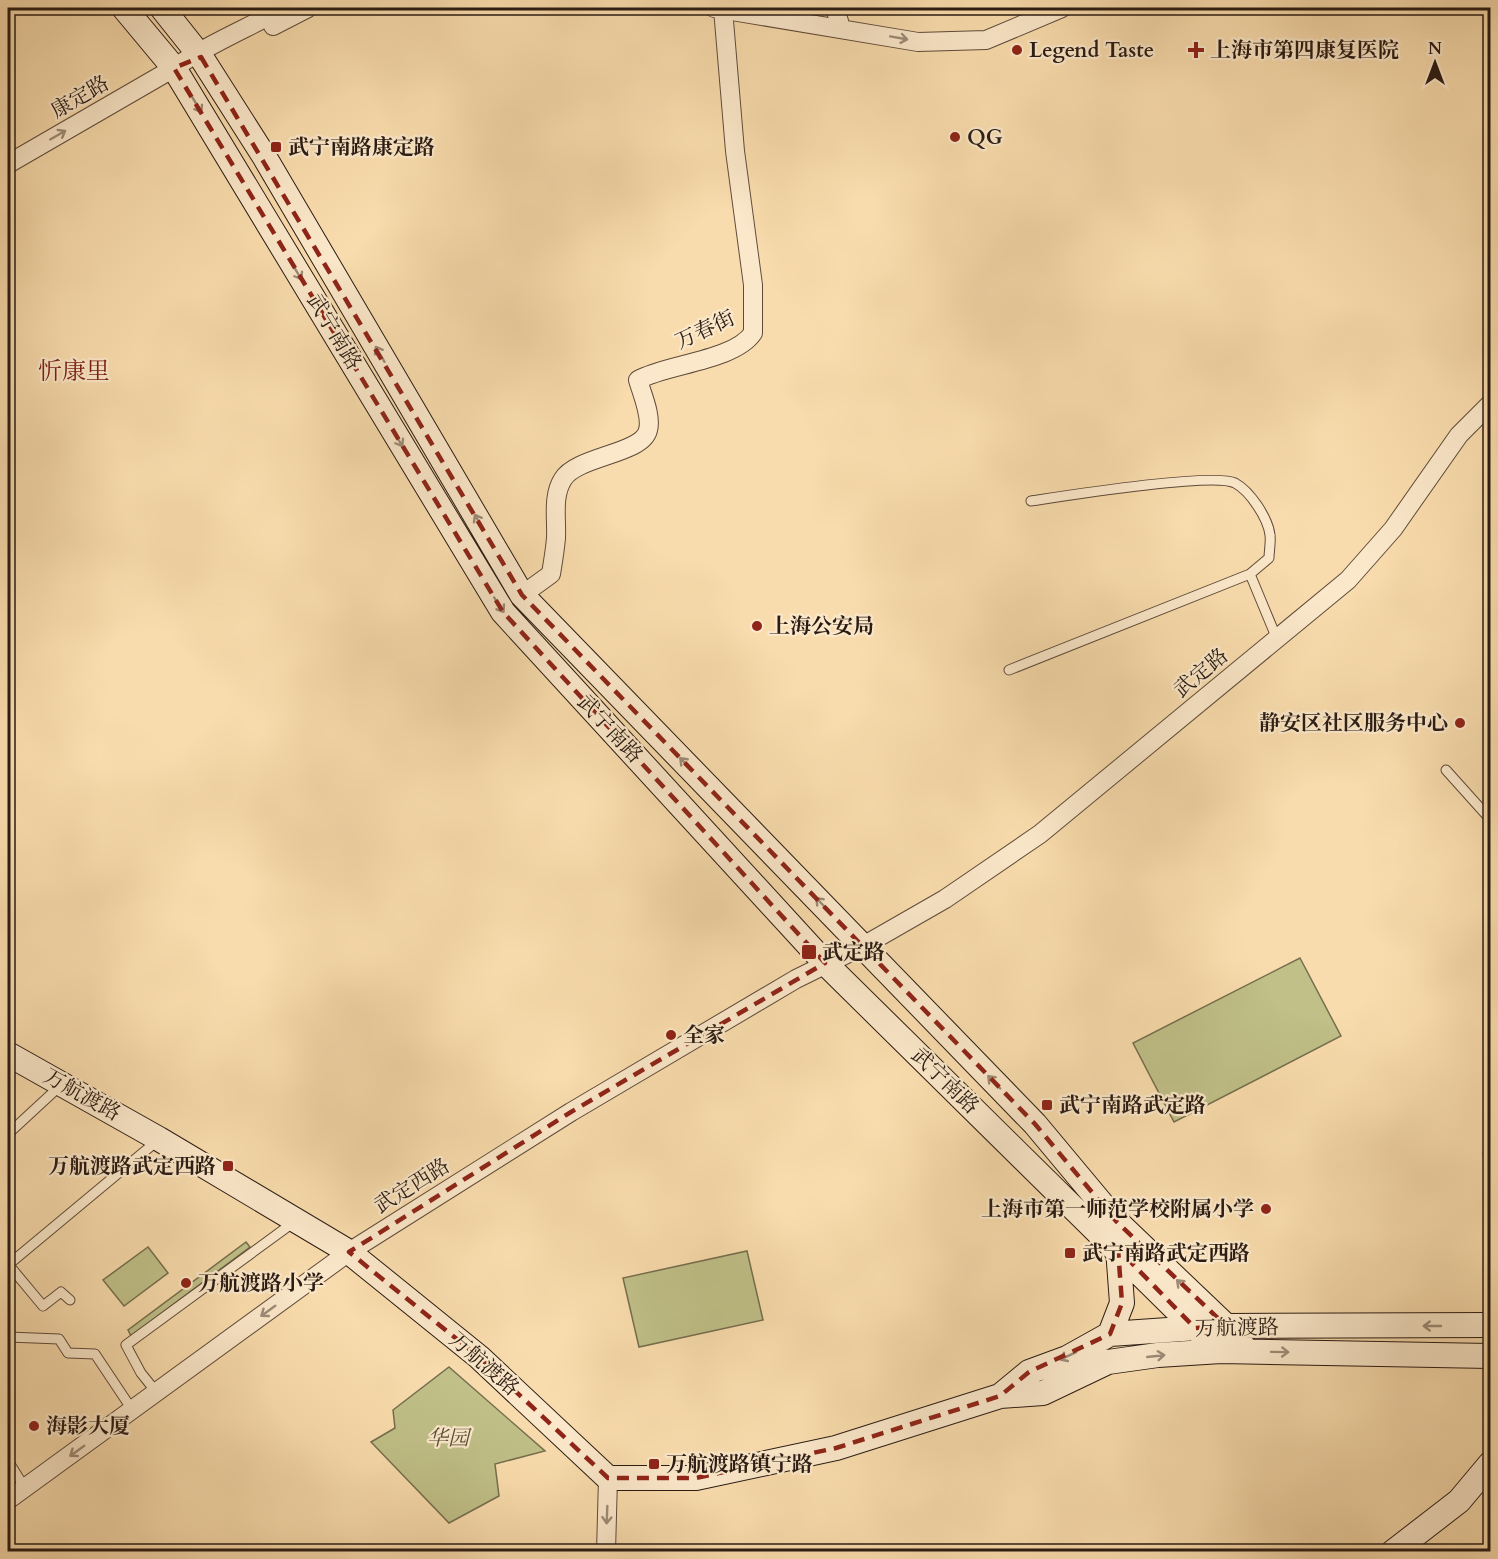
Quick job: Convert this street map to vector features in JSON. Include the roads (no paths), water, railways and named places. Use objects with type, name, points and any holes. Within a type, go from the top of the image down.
[{"type":"main road","name":"武宁南路","points":[[124,8],[174,68],[503,612],[825,963],[1221,1351]]},
{"type":"main road","name":"武宁南路","points":[[162,8],[199,54],[264,156],[522,595],[1035,1124],[1116,1221],[1226,1326],[1247,1351]]},
{"type":"main road","name":"万航渡路","points":[[8,1054],[159,1139],[349,1252],[479,1357],[608,1478],[696,1478],[836,1448],[1000,1396],[1043,1394],[1108,1362],[1221,1351],[1491,1356]]},
{"type":"main road","points":[[1110,1334],[1122,1303],[1118,1249]]},
{"type":"main road","name":"万航渡路","points":[[1000,1396],[1029,1372],[1067,1358],[1110,1334],[1226,1326],[1491,1325]]},
{"type":"main road","points":[[1393,1551],[1459,1500],[1491,1464]]},
{"type":"street","name":"康定路","points":[[8,164],[174,68],[284,8]]},
{"type":"street","name":"康定路","points":[[199,54],[241,43],[308,8]]},
{"type":"street","points":[[718,8],[918,42],[986,40],[1062,8]]},
{"type":"street","name":"万春街","points":[[522,595],[551,574],[556,544],[557,491],[566,474],[581,465],[636,444],[647,434],[649,422],[638,380],[649,374],[703,360],[744,342],[753,333],[753,285],[718,8]]},
{"type":"street","points":[[835,8],[841,28]]},
{"type":"street","name":"武定路","points":[[863,946],[945,899],[1040,834],[1348,580],[1373,554],[1459,435],[1491,404]]},
{"type":"street","name":"武定西路","points":[[13,1494],[157,1394],[349,1252],[571,1112],[825,963],[863,946]]},
{"type":"street","points":[[606,1551],[608,1478]]},
{"type":"lane","points":[[1009,670],[1250,574],[1269,558],[1270,534],[1248,493],[1234,482],[1192,480],[1030,501]]},
{"type":"lane","points":[[1250,574],[1277,639]]},
{"type":"lane","points":[[1446,770],[1491,819]]},
{"type":"lane","points":[[8,1134],[62,1084]]},
{"type":"lane","points":[[69,1300],[62,1292],[43,1306],[8,1264],[159,1139]]},
{"type":"lane","points":[[157,1394],[141,1373],[126,1345],[296,1220]]},
{"type":"lane","points":[[8,1337],[58,1339],[68,1353],[94,1354],[133,1411]]},
{"type":"lane","points":[[8,1461],[13,1494]]},
{"type":"place","name":"Legend Taste","points":[[1017,50]]},
{"type":"place","name":"上海市第四康复医院","points":[[1196,50]]},
{"type":"place","name":"QG","points":[[955,137]]},
{"type":"place","name":"武宁南路康定路","points":[[276,147]]},
{"type":"place","name":"上海公安局","points":[[757,626]]},
{"type":"place","name":"静安区社区服务中心","points":[[1460,723]]},
{"type":"place","name":"武定路","points":[[809,952]]},
{"type":"place","name":"全家","points":[[671,1035]]},
{"type":"place","name":"武宁南路武定路","points":[[1047,1105]]},
{"type":"place","name":"万航渡路武定西路","points":[[228,1166]]},
{"type":"place","name":"上海市第一师范学校附属小学","points":[[1266,1209]]},
{"type":"place","name":"武宁南路武定西路","points":[[1070,1253]]},
{"type":"place","name":"万航渡路小学","points":[[186,1283]]},
{"type":"place","name":"海影大厦","points":[[34,1426]]},
{"type":"place","name":"万航渡路镇宁路","points":[[654,1464]]},
{"type":"district","name":"忻康里","points":[[74,371]]},
{"type":"park label","name":"华园","points":[[448,1438]]}]
